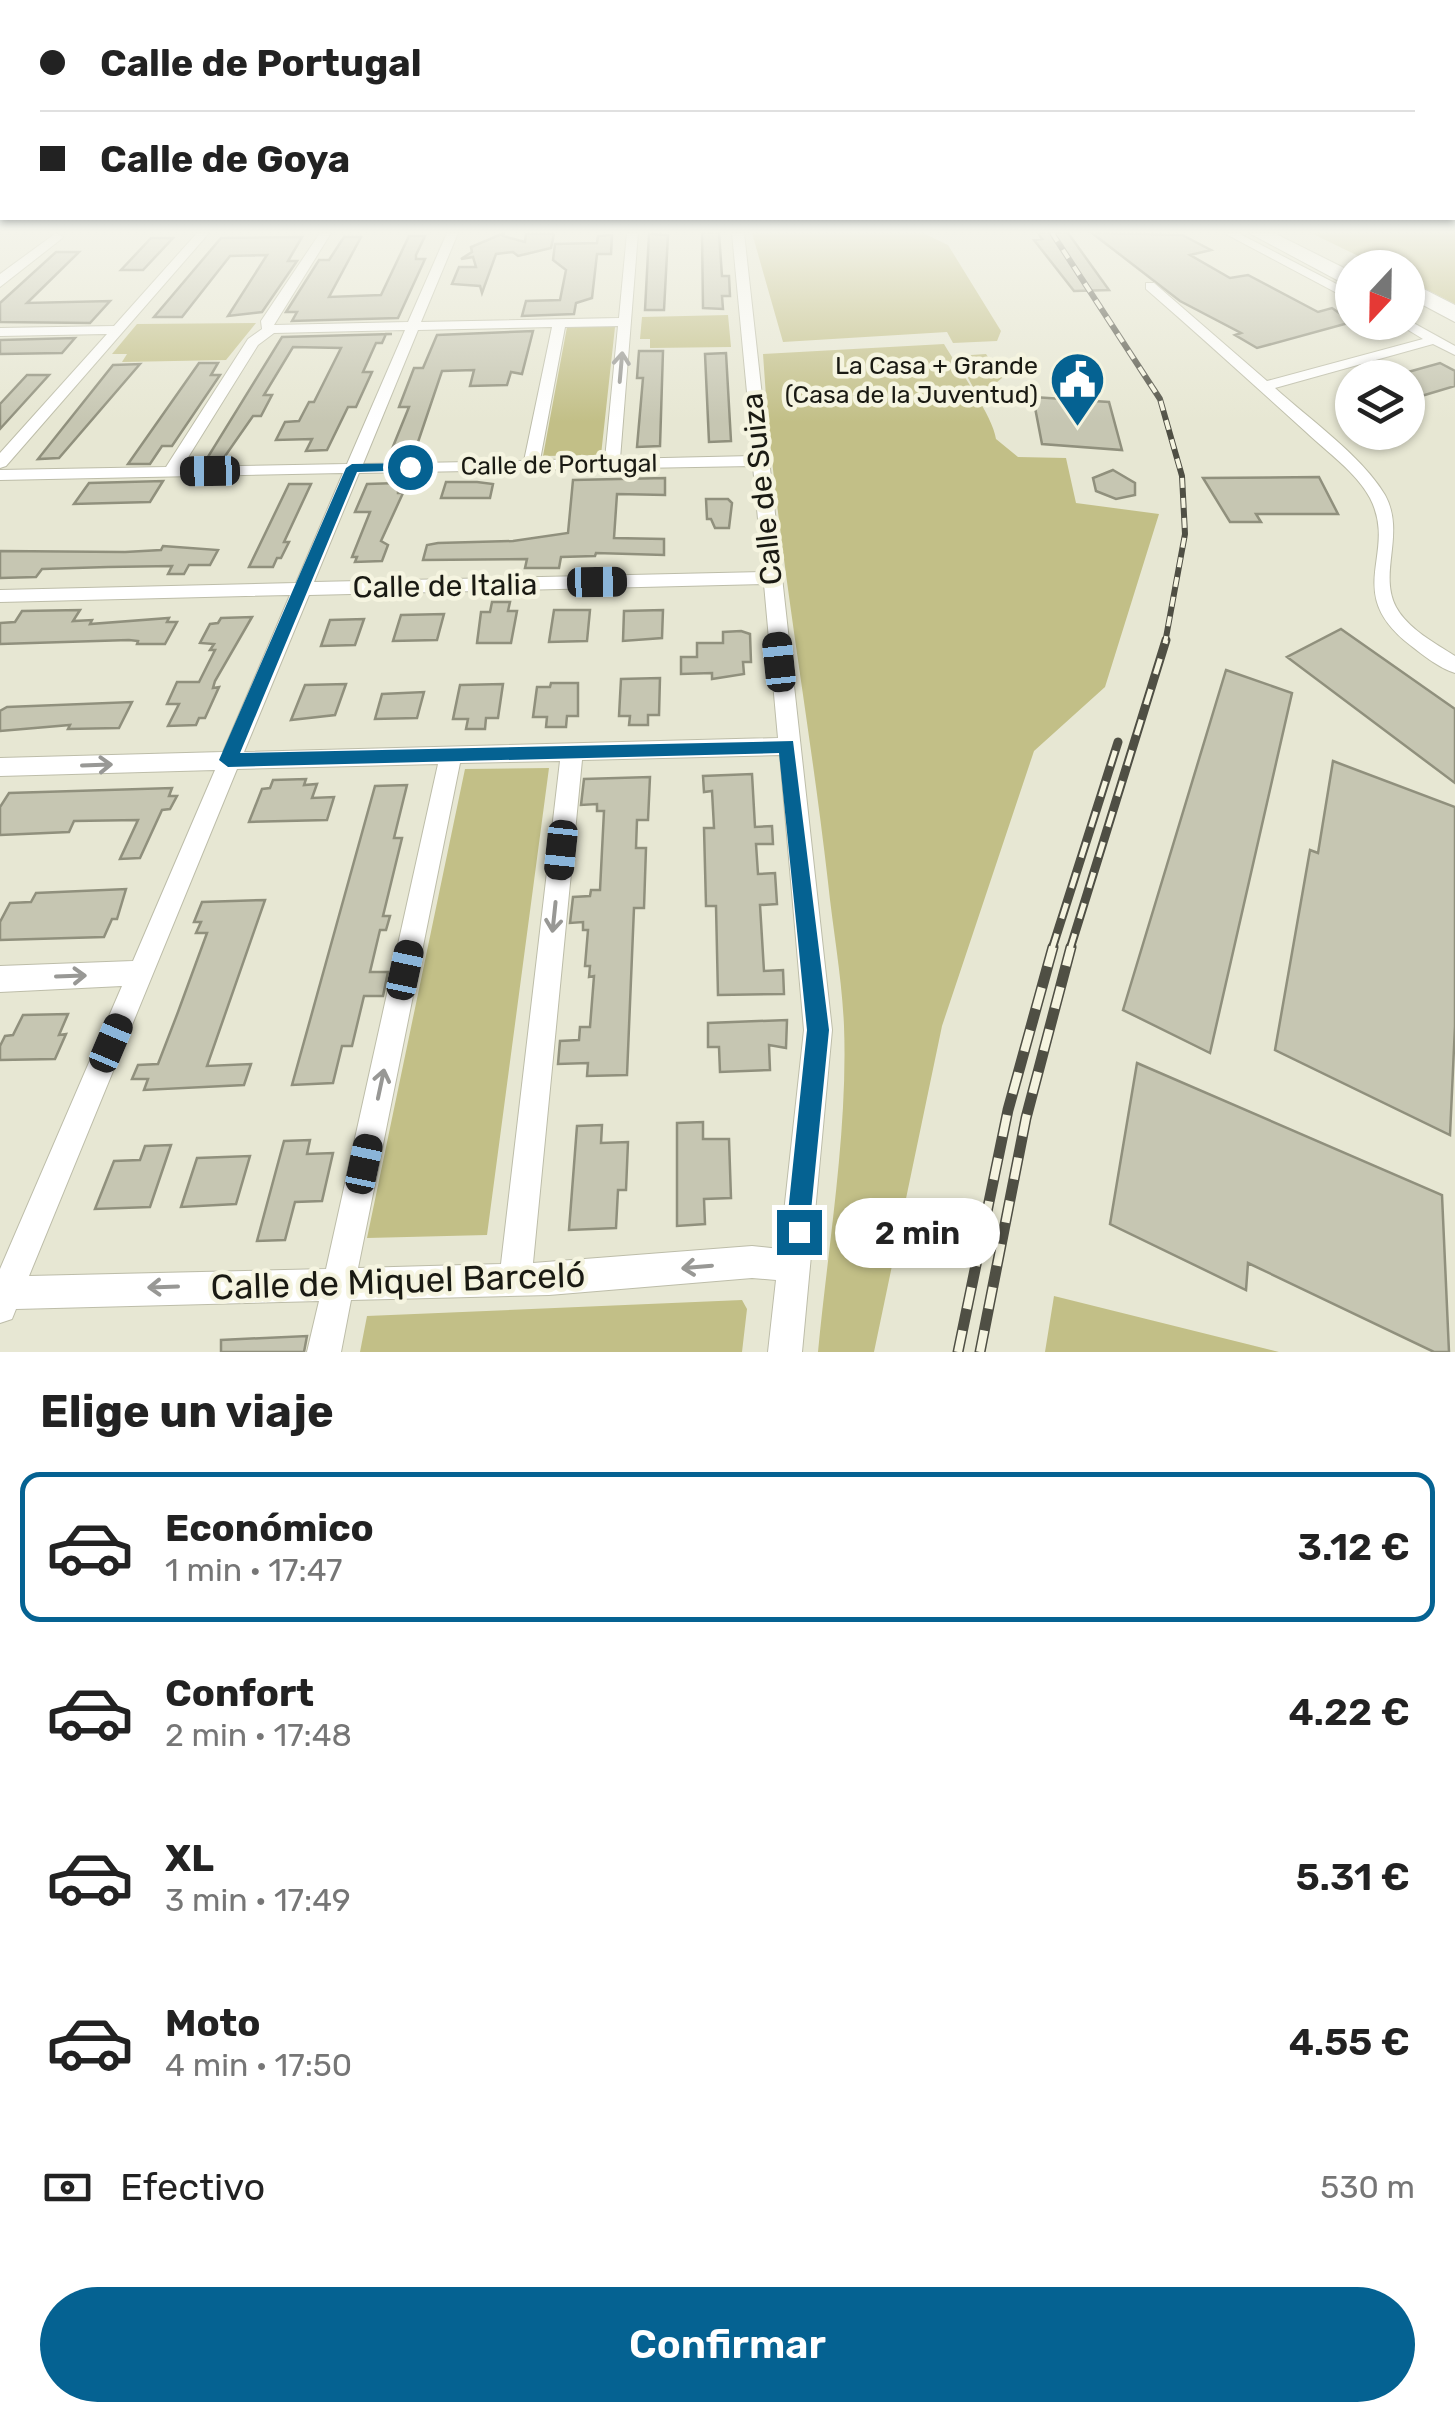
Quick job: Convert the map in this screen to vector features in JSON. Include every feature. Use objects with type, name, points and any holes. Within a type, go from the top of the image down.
[{"type":"highway","points":[[1425,300],[1455,317]]},
{"type":"street","points":[[0,463],[147,296]]},
{"type":"street","points":[[271,328],[267,321],[283,296]]},
{"type":"street","points":[[2,1297],[424,296]]},
{"type":"street","points":[[612,464],[625,296]]},
{"type":"street","name":"Calle de Suiza","points":[[744,296],[818,1030],[785,1352]]},
{"type":"street","points":[[1162,296],[1352,466],[1376,495],[1388,522],[1382,590],[1386,606],[1398,622],[1455,666]]},
{"type":"street","points":[[170,472],[253,342],[271,328],[622,322]]},
{"type":"street","points":[[531,464],[558,323]]},
{"type":"street","points":[[0,332],[118,330]]},
{"type":"street","points":[[1425,333],[1455,349]]},
{"type":"street","points":[[1265,386],[1444,337],[1455,349]]},
{"type":"street","name":"Calle de Portugal","points":[[0,475],[759,461]]},
{"type":"street","name":"Calle de Italia","points":[[0,596],[770,578]]},
{"type":"street","points":[[0,768],[787,746]]},
{"type":"street","points":[[516,1280],[572,750]]},
{"type":"street","points":[[324,1352],[451,754]]},
{"type":"street","points":[[0,979],[141,973]]},
{"type":"street","name":"Calle de Miquel Barceló","points":[[2,1297],[339,1282],[516,1280],[752,1262],[795,1266]]},
{"type":"shaded area","points":[[770,296],[979,296],[1001,331],[997,341],[953,343],[947,332],[783,342]]},
{"type":"shaded area","points":[[728,315],[731,347],[650,348],[650,339],[640,339],[642,317]]},
{"type":"shaded area","points":[[256,323],[226,360],[122,362],[127,354],[112,354],[137,324]]},
{"type":"shaded area","points":[[567,327],[615,327],[601,455],[543,456]]},
{"type":"shaded area","points":[[944,344],[982,405],[996,439],[1018,457],[1066,458],[1076,503],[1159,514],[1105,687],[1034,751],[942,1026],[874,1352],[818,1352],[840,1148],[844,1026],[775,487],[763,354]]},
{"type":"shaded area","points":[[986,354],[1002,378],[991,387],[991,392],[973,387],[956,356]]},
{"type":"shaded area","points":[[549,768],[487,1235],[367,1238],[465,769]]},
{"type":"shaded area","points":[[1054,1296],[1279,1352],[1045,1352]]},
{"type":"shaded area","points":[[742,1300],[747,1309],[742,1352],[360,1352],[367,1316]]},
{"type":"building","points":[[8,296],[34,296],[27,303],[110,301],[90,323],[0,322],[0,303]]},
{"type":"building","points":[[172,296],[198,296],[182,317],[154,317]]},
{"type":"building","points":[[241,296],[273,296],[262,312],[228,316]]},
{"type":"building","points":[[296,296],[408,296],[398,318],[292,321],[297,312],[286,312]]},
{"type":"building","points":[[561,296],[592,296],[576,303],[574,314],[522,316],[526,301],[560,300]]},
{"type":"building","points":[[646,296],[665,296],[664,310],[645,310]]},
{"type":"building","points":[[703,296],[722,296],[723,309],[703,308]]},
{"type":"building","points":[[1174,296],[1288,296],[1318,312],[1335,310],[1335,327],[1257,348],[1235,335],[1241,333]]},
{"type":"building","points":[[533,331],[522,374],[511,372],[507,385],[470,386],[474,370],[442,371],[416,448],[392,449],[409,407],[399,407],[414,368],[423,368],[437,335]]},
{"type":"building","points":[[386,334],[382,343],[376,343],[363,372],[372,372],[356,407],[348,407],[327,450],[306,451],[312,439],[276,440],[285,422],[299,421],[309,402],[314,402],[341,348],[293,347],[264,395],[272,395],[261,416],[253,416],[223,459],[206,460],[282,337]]},
{"type":"building","points":[[75,338],[62,353],[0,354],[0,340]]},
{"type":"building","points":[[639,351],[663,351],[660,446],[637,447],[643,378],[637,378]]},
{"type":"building","points":[[726,353],[731,441],[709,442],[705,354]]},
{"type":"building","points":[[199,363],[218,363],[211,375],[220,375],[172,446],[162,446],[150,464],[128,464]]},
{"type":"building","points":[[1440,363],[1455,371],[1455,386],[1425,395],[1425,367]]},
{"type":"building","points":[[140,364],[59,458],[38,459],[113,365]]},
{"type":"building","points":[[27,375],[49,375],[0,429],[0,404]]},
{"type":"building","name":"La Casa + Grande (Casa de la Juventud)","points":[[1033,397],[1109,402],[1122,450],[1042,444]]},
{"type":"building","points":[[1113,470],[1135,483],[1135,495],[1116,499],[1096,491],[1093,478]]},
{"type":"building","points":[[1319,477],[1338,514],[1256,514],[1261,522],[1230,522],[1203,478]]},
{"type":"building","points":[[665,478],[665,495],[617,494],[614,538],[664,539],[664,555],[596,553],[561,557],[559,568],[525,568],[527,559],[423,560],[427,545],[513,541],[568,533],[573,480]]},
{"type":"building","points":[[163,481],[150,502],[74,504],[89,483]]},
{"type":"building","points":[[446,482],[493,484],[490,498],[441,498]]},
{"type":"building","points":[[398,483],[398,493],[403,493],[381,541],[388,545],[382,561],[355,562],[357,557],[352,557],[370,512],[355,512],[367,484]]},
{"type":"building","points":[[289,484],[311,484],[284,542],[289,542],[273,567],[249,567]]},
{"type":"building","points":[[706,499],[728,499],[732,503],[729,528],[715,528],[707,519]]},
{"type":"building","points":[[163,546],[218,550],[210,565],[189,565],[184,574],[168,574],[172,566],[108,567],[42,569],[36,577],[0,578],[0,551],[125,552],[161,550]]},
{"type":"building","points":[[492,602],[510,602],[508,611],[517,611],[511,643],[477,643],[481,612],[490,612]]},
{"type":"building","points":[[80,610],[73,621],[92,620],[90,624],[169,618],[167,622],[177,622],[165,644],[137,644],[138,641],[129,640],[0,644],[0,623],[15,622],[22,611]]},
{"type":"building","points":[[554,610],[590,610],[587,641],[549,642]]},
{"type":"building","points":[[663,610],[662,638],[623,641],[624,611]]},
{"type":"building","points":[[444,614],[437,640],[393,641],[401,615]]},
{"type":"building","points":[[252,617],[215,681],[213,688],[219,687],[205,718],[199,718],[196,725],[168,726],[179,704],[167,704],[177,682],[199,682],[215,650],[210,650],[214,644],[200,643],[210,624],[221,618]]},
{"type":"building","points":[[364,619],[355,645],[321,646],[330,620]]},
{"type":"building","points":[[1341,629],[1455,709],[1455,783],[1287,657]]},
{"type":"building","points":[[723,632],[750,634],[751,662],[743,662],[744,674],[712,679],[712,673],[681,674],[681,657],[697,657],[697,643],[723,643]]},
{"type":"building","points":[[1226,670],[1292,693],[1210,1053],[1123,1010]]},
{"type":"building","points":[[660,678],[659,715],[648,715],[648,725],[629,725],[630,716],[619,716],[621,679]]},
{"type":"building","points":[[551,683],[578,683],[578,716],[567,716],[566,727],[546,727],[547,717],[533,717],[537,687],[550,687]]},
{"type":"building","points":[[346,684],[335,715],[291,720],[305,685]]},
{"type":"building","points":[[503,684],[498,718],[486,718],[485,729],[466,729],[468,719],[453,719],[460,685]]},
{"type":"building","points":[[424,692],[417,718],[375,719],[382,694]]},
{"type":"building","points":[[132,702],[119,728],[68,729],[70,725],[0,731],[0,711],[7,707]]},
{"type":"building","points":[[1333,761],[1455,807],[1455,1026],[1450,1135],[1275,1050],[1310,850],[1318,853]]},
{"type":"building","points":[[752,774],[755,827],[772,826],[773,844],[756,844],[758,874],[775,873],[777,904],[760,905],[764,971],[783,970],[784,994],[718,995],[716,906],[706,906],[704,828],[714,828],[712,791],[704,792],[703,776]]},
{"type":"building","points":[[650,777],[648,820],[637,820],[636,848],[646,848],[644,908],[634,908],[627,1075],[587,1076],[588,1063],[558,1064],[560,1041],[579,1040],[580,1027],[590,1027],[594,976],[589,977],[590,966],[585,966],[588,930],[583,930],[583,922],[570,923],[573,897],[590,896],[591,890],[600,890],[604,811],[597,811],[597,804],[581,805],[584,779]]},
{"type":"building","points":[[306,779],[304,785],[317,784],[312,798],[334,797],[327,820],[249,822],[262,789],[270,788],[273,780]]},
{"type":"building","points":[[407,785],[394,838],[402,838],[383,916],[390,916],[386,930],[380,930],[370,972],[388,972],[383,996],[364,996],[352,1046],[342,1046],[333,1083],[292,1085],[375,786]]},
{"type":"building","points":[[172,788],[169,796],[177,796],[170,809],[162,810],[140,858],[120,859],[138,820],[74,821],[69,832],[0,835],[0,807],[9,793]]},
{"type":"building","points":[[126,889],[117,919],[112,919],[104,937],[0,940],[0,922],[10,903],[31,902],[36,893]]},
{"type":"building","points":[[265,900],[207,1066],[251,1064],[244,1085],[144,1090],[148,1079],[132,1079],[138,1065],[158,1064],[207,933],[196,933],[201,922],[194,922],[202,902]]},
{"type":"building","points":[[68,1014],[59,1035],[66,1034],[55,1059],[0,1060],[5,1036],[13,1035],[23,1015]]},
{"type":"building","points":[[787,1020],[786,1048],[769,1045],[770,1070],[720,1072],[719,1047],[708,1047],[708,1023]]},
{"type":"building","points":[[1137,1063],[1442,1195],[1449,1352],[1434,1352],[1248,1263],[1246,1290],[1110,1224]]},
{"type":"building","points":[[703,1122],[703,1139],[729,1139],[731,1198],[704,1199],[705,1224],[677,1226],[677,1123]]},
{"type":"building","points":[[602,1125],[601,1143],[628,1142],[626,1190],[618,1190],[616,1228],[569,1230],[577,1126]]},
{"type":"building","points":[[310,1140],[307,1154],[333,1153],[322,1201],[295,1202],[285,1240],[257,1241],[284,1141]]},
{"type":"building","points":[[171,1145],[150,1207],[95,1209],[114,1161],[140,1160],[145,1146]]},
{"type":"building","points":[[250,1156],[236,1204],[181,1207],[197,1158]]},
{"type":"building","points":[[307,1336],[304,1352],[221,1352],[221,1340]]},
{"type":"railway","points":[[1093,296],[1160,399],[1182,476],[1185,534],[1165,643]]},
{"type":"railway","points":[[1070,949],[1166,640]]},
{"type":"railway","points":[[1052,949],[1118,742]]},
{"type":"railway","points":[[958,1352],[1008,1110],[1053,947]]},
{"type":"railway","points":[[980,1352],[1026,1118],[1071,947]]},
{"type":"place","name":"La Casa + Grande (Casa de la Juventud)","points":[[1077,428]]},
{"type":"route","points":[[410,467],[352,468],[228,760],[787,746],[818,1030],[799,1232]]}]
